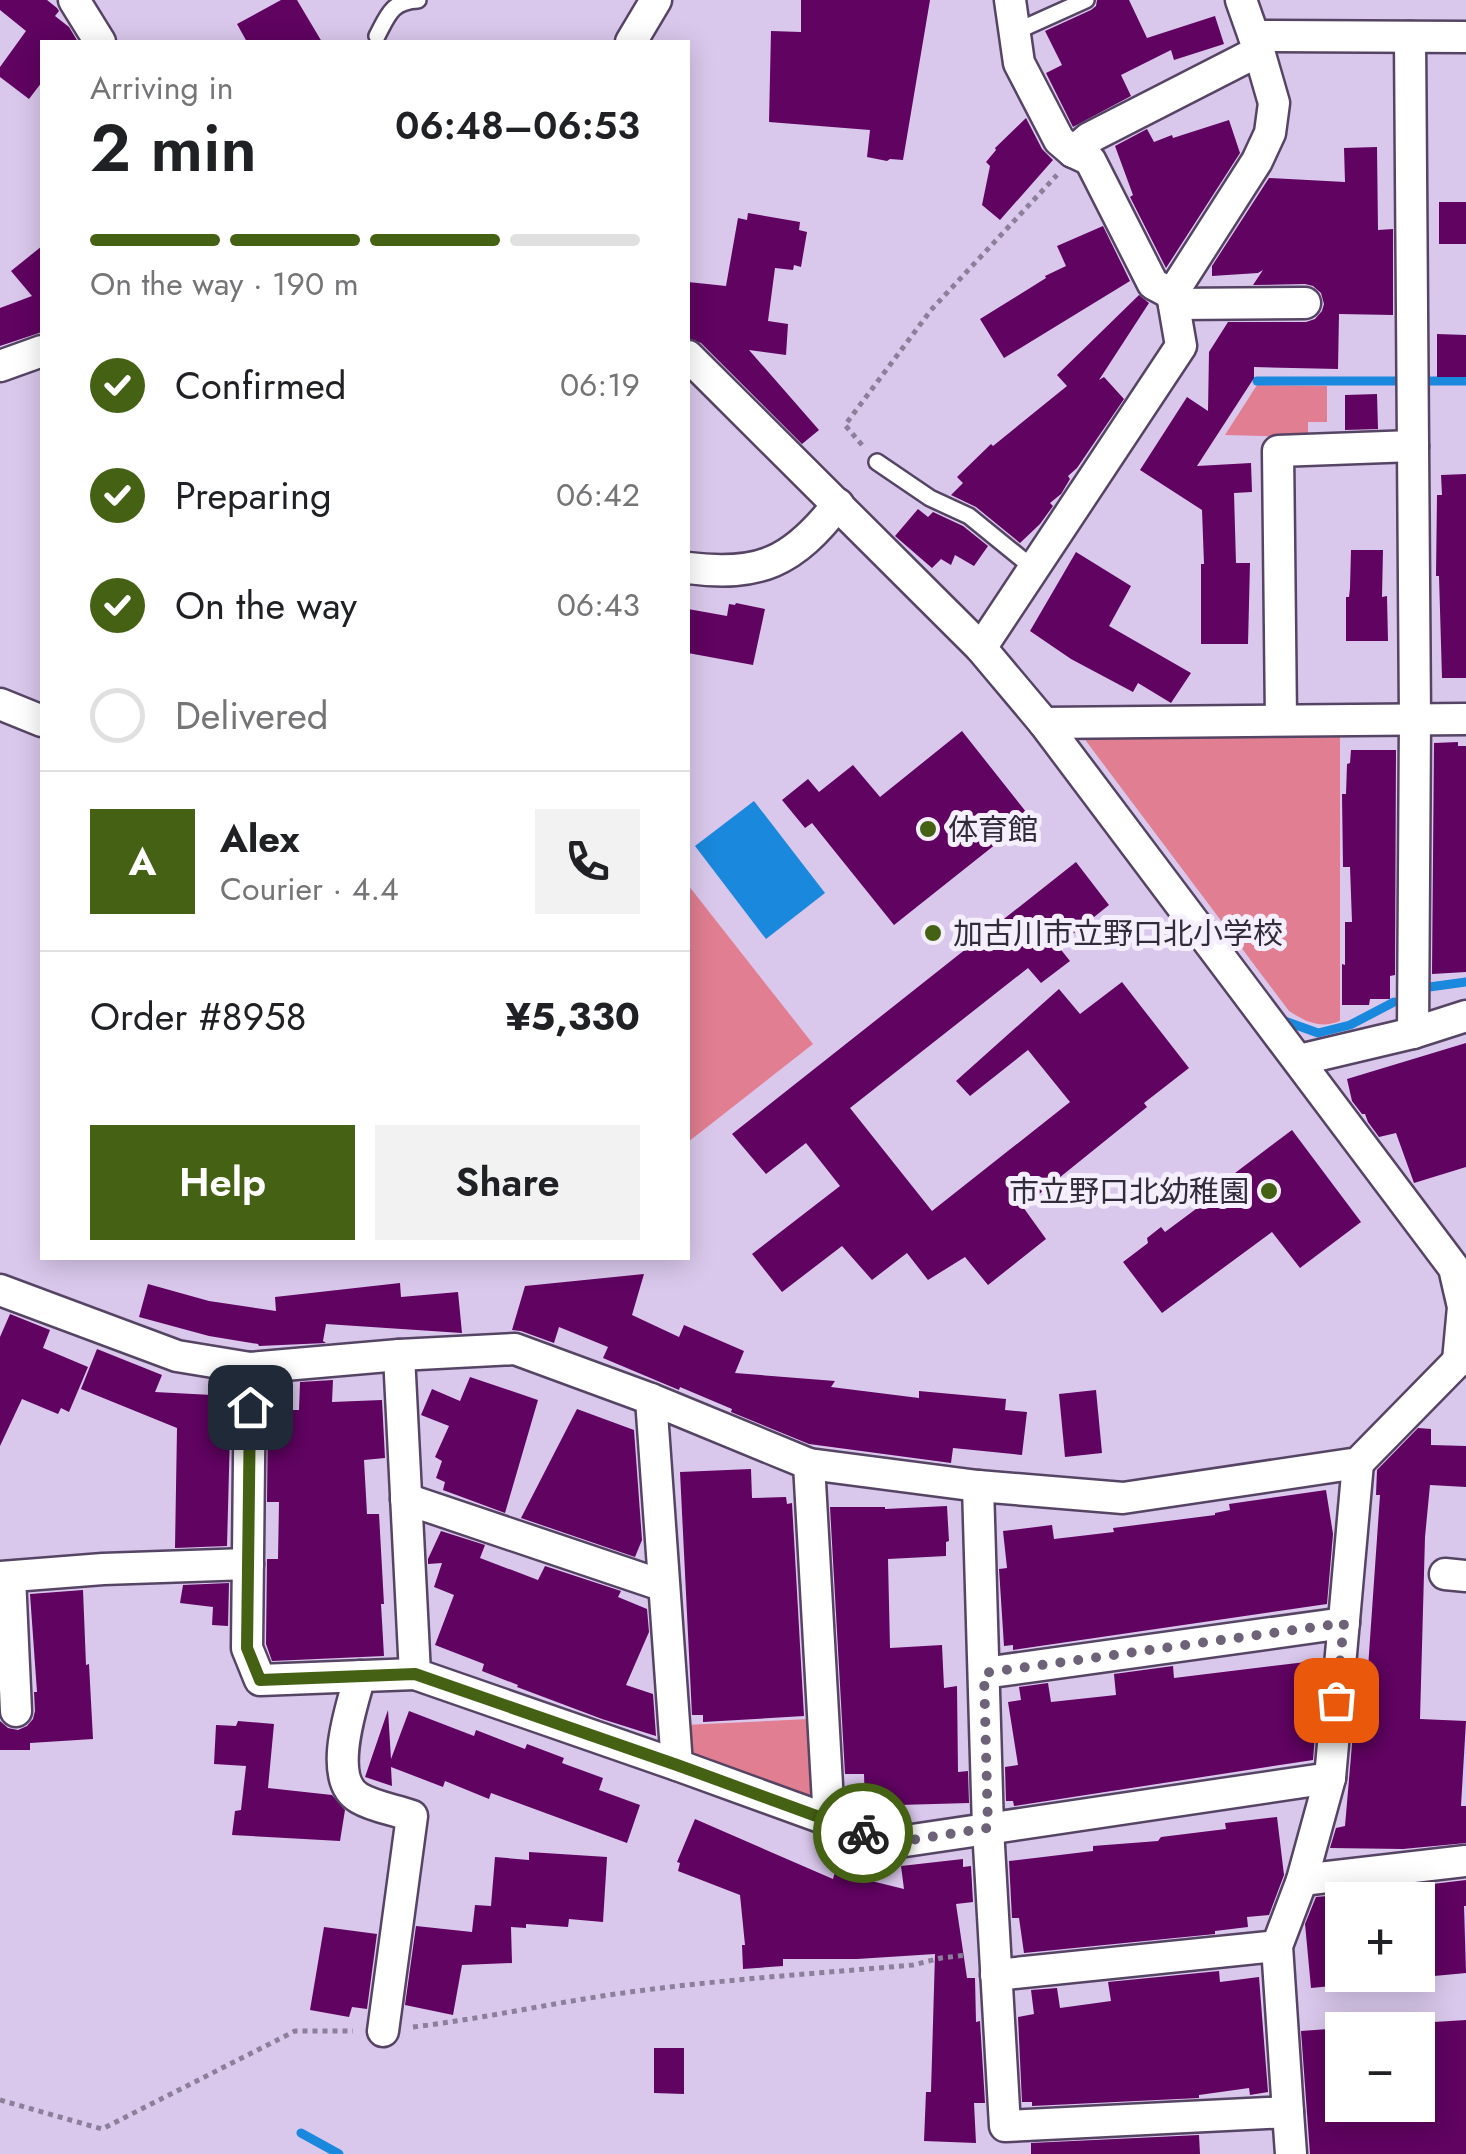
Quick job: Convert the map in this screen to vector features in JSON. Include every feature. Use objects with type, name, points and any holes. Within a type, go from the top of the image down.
[{"type":"street","points":[[74,0],[99,40]]},
{"type":"street","points":[[632,40],[656,0]]},
{"type":"street","points":[[1010,0],[1019,64],[1059,140],[1090,160],[1154,284],[1173,299],[1306,303]]},
{"type":"street","points":[[980,648],[1181,346],[1173,299],[1270,133],[1274,103],[1240,0]]},
{"type":"street","points":[[1073,152],[1089,138],[1257,44],[1466,36]]},
{"type":"street","points":[[1410,37],[1413,1032]]},
{"type":"street","points":[[0,366],[40,352]]},
{"type":"street","points":[[1,1294],[177,1356],[250,1368],[515,1349],[810,1464],[978,1486],[1124,1498],[1358,1463],[1462,1361],[1463,1308],[1454,1268],[1044,723],[980,648],[690,358]]},
{"type":"street","points":[[1281,720],[1278,451],[1413,446]]},
{"type":"street","points":[[690,568],[748,570],[784,558],[819,528],[838,504]]},
{"type":"street","points":[[0,704],[40,720]]},
{"type":"street","points":[[1044,723],[1466,719]]},
{"type":"street","points":[[1300,1060],[1466,1016]]},
{"type":"street","points":[[398,1356],[415,1674]]},
{"type":"street","points":[[250,1368],[247,1648],[260,1680],[415,1674],[892,1843],[1330,1778]]},
{"type":"street","points":[[651,1399],[677,1765]]},
{"type":"street","points":[[1291,2154],[1277,1946],[1302,1880],[1330,1778],[1358,1463]]},
{"type":"street","points":[[810,1464],[830,1821]]},
{"type":"street","points":[[978,1486],[988,1828],[1005,2126],[1288,2112]]},
{"type":"street","points":[[406,1499],[664,1586]]},
{"type":"street","points":[[16,1712],[5,1577],[248,1564]]},
{"type":"street","points":[[984,1673],[1344,1623]]},
{"type":"street","points":[[360,1676],[344,1734],[346,1786],[358,1798],[412,1816],[383,2031]]},
{"type":"street","points":[[1302,1880],[1466,1861]]},
{"type":"street","points":[[996,1964],[1277,1946]]},
{"type":"lane","points":[[377,36],[388,14],[403,1],[418,0]]},
{"type":"lane","points":[[1015,32],[1086,0]]},
{"type":"lane","points":[[877,462],[930,498],[969,516],[1034,568]]},
{"type":"path","points":[[877,462],[845,425],[932,310],[1054,180],[1073,152]]},
{"type":"path","points":[[0,2100],[102,2129],[295,2032],[383,2031],[484,2019],[609,1996],[732,1980],[913,1965],[941,1958],[996,1964]]},
{"type":"shaded area","points":[[1257,385],[1327,386],[1327,422],[1308,422],[1308,437],[1225,435]]},
{"type":"shaded area","points":[[1340,733],[1340,1021],[1320,1024],[1289,1011],[1086,741],[1088,734]]},
{"type":"shaded area","points":[[690,888],[813,1044],[690,1140]]},
{"type":"shaded area","points":[[809,1719],[814,1799],[688,1755],[685,1725]]},
{"type":"water","points":[[754,801],[825,893],[766,939],[695,846]]},
{"type":"building","points":[[0,0],[47,0],[57,8],[55,16],[77,40],[40,40],[40,85],[29,99],[0,77],[0,67],[26,31],[0,10]]},
{"type":"building","points":[[281,0],[297,0],[321,40],[246,40],[237,24]]},
{"type":"building","points":[[801,0],[930,0],[903,160],[867,157],[870,130],[769,122],[771,31],[801,32]]},
{"type":"building","points":[[1097,0],[1129,0],[1147,38],[1215,16],[1224,44],[1174,60],[1171,50],[1121,75],[1131,96],[1073,127],[1046,73],[1062,65],[1045,31],[1091,10]]},
{"type":"building","points":[[1026,118],[1042,149],[1053,160],[1000,220],[982,205],[990,166],[986,162]]},
{"type":"building","points":[[1229,120],[1240,153],[1166,268],[1130,197],[1133,195],[1115,146],[1147,129],[1154,142]]},
{"type":"building","points":[[1377,147],[1378,230],[1393,229],[1393,315],[1339,314],[1338,369],[1254,367],[1254,378],[1197,466],[1251,463],[1252,492],[1234,493],[1236,563],[1250,563],[1248,644],[1201,644],[1202,510],[1140,470],[1187,397],[1208,411],[1209,352],[1228,322],[1306,322],[1315,319],[1324,304],[1321,293],[1313,286],[1253,285],[1263,270],[1212,276],[1212,266],[1269,178],[1345,182],[1344,148]]},
{"type":"building","points":[[1439,202],[1466,202],[1466,244],[1439,244]]},
{"type":"building","points":[[748,213],[800,222],[799,230],[807,232],[801,267],[775,268],[768,321],[788,324],[786,355],[749,350],[819,430],[802,444],[701,343],[690,339],[690,282],[726,286],[738,218],[747,220]]},
{"type":"building","points":[[1103,226],[1130,281],[1004,358],[980,319],[1066,266],[1057,246]]},
{"type":"building","points":[[40,248],[40,333],[0,346],[0,308],[32,296],[11,271]]},
{"type":"building","points":[[1139,295],[1149,303],[1099,380],[1104,377],[1124,399],[1068,476],[1070,479],[1050,503],[1053,506],[1040,524],[1020,543],[976,507],[951,495],[963,483],[957,477],[991,444],[1067,386],[1057,375]]},
{"type":"building","points":[[1437,334],[1466,335],[1466,377],[1437,377]]},
{"type":"building","points":[[1377,394],[1378,429],[1345,430],[1345,395]]},
{"type":"building","points":[[1466,474],[1466,678],[1442,678],[1436,576],[1437,495],[1442,495],[1441,475]]},
{"type":"building","points":[[918,509],[928,517],[933,512],[963,526],[988,546],[974,566],[955,555],[951,565],[941,559],[932,568],[895,536]]},
{"type":"building","points":[[1351,550],[1383,550],[1382,597],[1387,596],[1388,641],[1346,641]]},
{"type":"building","points":[[1076,552],[1131,586],[1109,626],[1191,673],[1171,703],[1138,683],[1133,692],[1071,659],[1030,631]]},
{"type":"building","points":[[729,604],[765,609],[753,665],[690,653],[690,609],[727,616]]},
{"type":"building","name":"体育館","points":[[962,731],[1030,817],[894,925],[812,823],[805,828],[782,800],[808,779],[819,792],[853,765],[880,797]]},
{"type":"building","points":[[1458,742],[1458,746],[1466,746],[1466,972],[1432,974],[1434,743]]},
{"type":"building","points":[[1351,750],[1396,750],[1395,975],[1390,976],[1390,999],[1370,999],[1369,1005],[1342,1005],[1345,922],[1352,922],[1350,867],[1343,867],[1342,794],[1346,794]]},
{"type":"building","points":[[1076,862],[1109,905],[1058,946],[1070,961],[1041,983],[1028,968],[850,1108],[932,1211],[1070,1102],[1028,1050],[970,1096],[956,1081],[1059,989],[1080,1014],[1122,982],[1189,1068],[1023,1207],[1046,1239],[988,1285],[965,1257],[928,1280],[907,1253],[872,1280],[842,1246],[782,1292],[752,1254],[840,1186],[806,1143],[766,1174],[732,1134]]},
{"type":"building","points":[[1466,1043],[1466,1167],[1414,1183],[1396,1133],[1379,1137],[1352,1101],[1347,1079]]},
{"type":"building","points":[[1292,1130],[1361,1222],[1300,1268],[1272,1232],[1162,1313],[1123,1262],[1161,1227],[1165,1232],[1204,1203],[1202,1198]]},
{"type":"building","points":[[644,1274],[632,1315],[679,1337],[684,1325],[744,1351],[735,1373],[835,1381],[831,1387],[919,1398],[919,1391],[1006,1399],[1005,1410],[1027,1412],[1022,1455],[953,1448],[951,1463],[809,1444],[603,1358],[608,1347],[559,1327],[554,1343],[512,1330],[525,1286]]},
{"type":"building","points":[[400,1283],[401,1297],[458,1292],[462,1333],[326,1324],[326,1343],[259,1346],[139,1317],[148,1284],[209,1301],[276,1311],[275,1297]]},
{"type":"building","points":[[10,1314],[50,1330],[43,1348],[88,1367],[69,1412],[61,1408],[58,1414],[22,1399],[0,1446],[0,1337]]},
{"type":"building","points":[[97,1349],[162,1375],[155,1392],[231,1396],[227,1546],[175,1548],[177,1428],[81,1389]]},
{"type":"building","points":[[470,1377],[538,1400],[505,1513],[443,1490],[445,1482],[436,1478],[442,1461],[435,1457],[449,1426],[421,1415],[432,1389],[460,1401]]},
{"type":"building","points":[[333,1380],[332,1402],[382,1400],[385,1458],[364,1460],[367,1514],[379,1514],[384,1656],[272,1661],[266,1644],[267,1559],[278,1559],[279,1502],[267,1502],[268,1410],[299,1410],[300,1382]]},
{"type":"building","points":[[1096,1390],[1102,1453],[1065,1457],[1059,1394]]},
{"type":"building","points":[[577,1409],[634,1430],[642,1540],[635,1557],[521,1518]]},
{"type":"building","points":[[1418,1428],[1431,1429],[1431,1445],[1466,1446],[1466,1487],[1430,1485],[1420,1719],[1466,1721],[1461,1806],[1466,1806],[1466,1843],[1403,1849],[1330,1848],[1336,1828],[1345,1826],[1357,1686],[1365,1685],[1368,1668],[1380,1495],[1376,1495],[1377,1470]]},
{"type":"building","points":[[751,1469],[752,1498],[786,1497],[787,1504],[792,1503],[804,1716],[703,1722],[703,1715],[692,1715],[680,1472]]},
{"type":"building","points":[[1326,1490],[1333,1534],[1327,1604],[1013,1650],[1013,1645],[1004,1646],[999,1569],[1007,1568],[1003,1531],[1052,1525],[1054,1539],[1114,1532],[1113,1528],[1215,1515],[1230,1510],[1229,1504]]},
{"type":"building","points":[[947,1506],[946,1556],[888,1559],[890,1648],[942,1645],[944,1688],[957,1686],[958,1772],[968,1771],[969,1803],[899,1805],[899,1811],[873,1812],[872,1807],[865,1806],[864,1774],[845,1774],[830,1507]]},
{"type":"building","points":[[441,1531],[485,1545],[480,1558],[538,1580],[545,1566],[621,1591],[618,1597],[647,1609],[649,1632],[626,1685],[653,1694],[656,1736],[517,1687],[482,1671],[484,1664],[435,1645],[454,1595],[434,1587],[442,1563],[428,1564]]},
{"type":"building","points":[[229,1583],[228,1626],[212,1625],[213,1607],[180,1603],[183,1585]]},
{"type":"building","points":[[83,1590],[93,1739],[30,1743],[30,1750],[0,1750],[0,1721],[18,1730],[27,1726],[35,1711],[30,1594]]},
{"type":"building","points":[[1306,1662],[1309,1686],[1319,1685],[1313,1760],[1014,1806],[1013,1801],[1006,1801],[1005,1767],[1018,1765],[1008,1702],[1021,1700],[1019,1687],[1048,1683],[1051,1702],[1116,1695],[1114,1674],[1173,1666],[1174,1678]]},
{"type":"building","points":[[388,1710],[391,1759],[409,1711],[474,1736],[476,1730],[525,1749],[527,1744],[564,1758],[562,1763],[603,1778],[599,1790],[640,1805],[627,1843],[491,1793],[489,1799],[445,1781],[443,1787],[391,1767],[392,1786],[365,1777]]},
{"type":"building","points":[[238,1721],[274,1724],[268,1788],[332,1795],[345,1810],[340,1841],[232,1835],[235,1811],[241,1810],[246,1766],[214,1764],[216,1725],[236,1726]]},
{"type":"building","points":[[1277,1817],[1284,1875],[1269,1915],[1247,1917],[1248,1927],[1215,1934],[1024,1953],[1019,1918],[1012,1918],[1009,1861],[1093,1851],[1093,1846],[1158,1841],[1161,1837],[1226,1829],[1225,1823]]},
{"type":"building","points":[[695,1819],[833,1879],[835,1872],[904,1889],[901,1866],[963,1859],[963,1867],[971,1866],[973,1902],[956,1904],[967,1978],[975,1978],[976,2022],[980,2021],[985,2103],[974,2103],[976,2143],[924,2141],[926,2092],[931,2092],[935,1954],[783,1959],[783,1966],[743,1969],[740,1895],[678,1871],[677,1862]]},
{"type":"building","points":[[529,1852],[607,1857],[603,1922],[569,1919],[568,1927],[511,1927],[512,1963],[462,1965],[453,2015],[405,2005],[416,1926],[472,1932],[475,1905],[491,1906],[495,1857],[529,1860]]},
{"type":"building","points":[[1466,1880],[1466,1973],[1435,1976],[1435,1884]]},
{"type":"building","points":[[1325,1896],[1325,1987],[1311,1988],[1305,1924],[1316,1897]]},
{"type":"building","points":[[324,1927],[377,1934],[367,2009],[352,2007],[349,2017],[310,2010]]},
{"type":"building","points":[[1219,1971],[1220,1982],[1259,1977],[1268,2092],[1250,2095],[1249,2088],[1199,2098],[1032,2106],[1032,2102],[1022,2102],[1018,2017],[1034,2014],[1031,1990],[1057,1988],[1060,2008],[1111,2001],[1108,1982]]},
{"type":"building","points":[[1466,2020],[1466,2154],[1310,2154],[1301,2031],[1325,2029],[1325,2122],[1435,2122],[1435,2022]]},
{"type":"building","points":[[654,2048],[684,2048],[684,2094],[654,2093]]},
{"type":"building","points":[[1199,2135],[1200,2154],[1031,2154],[1031,2143]]},
{"type":"waterway","points":[[1257,381],[1466,381]]},
{"type":"waterway","points":[[1422,988],[1466,982]]},
{"type":"waterway","points":[[1282,1020],[1318,1033],[1350,1025],[1394,1002]]},
{"type":"waterway","points":[[301,2133],[339,2154]]},
{"type":"way so far","points":[[863,1833],[892,1843],[988,1828],[984,1673],[1344,1623],[1336,1700]]},
{"type":"place","name":"体育館","points":[[928,829]]},
{"type":"place","name":"加古川市立野口北小学校","points":[[933,933]]},
{"type":"place","name":"市立野口北幼稚園","points":[[1269,1191]]},
{"type":"route","points":[[250,1407],[247,1648],[260,1680],[415,1674],[863,1833]]}]
